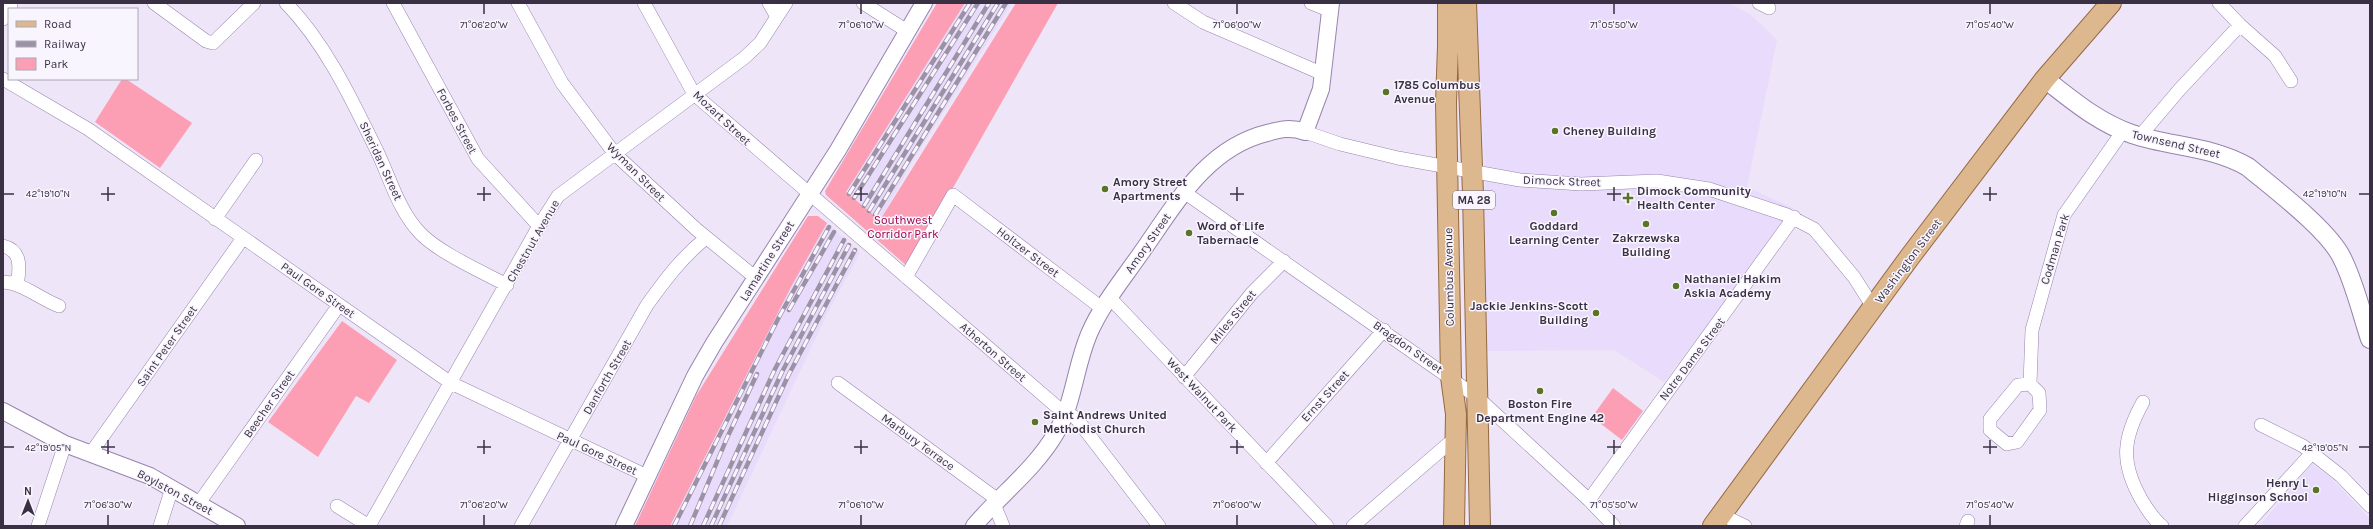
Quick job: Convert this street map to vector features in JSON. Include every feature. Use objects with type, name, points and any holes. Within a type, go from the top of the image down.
[{"type":"main road","name":"Columbus Avenue","points":[[1448,3],[1447,167],[1451,376],[1456,414],[1454,526]]},
{"type":"main road","name":"MA 28","points":[[1466,3],[1472,172],[1480,526]]},
{"type":"main road","name":"Washington Street","points":[[1718,520],[1873,307],[2045,79],[2111,3]]},
{"type":"main road","name":"Townsend Street","points":[[2045,79],[2108,125],[2140,136],[2216,152],[2233,158],[2248,167],[2332,241],[2342,257],[2370,339]]},
{"type":"street","points":[[154,3],[206,41],[212,43],[254,3]]},
{"type":"street","name":"Sheridan Street","points":[[286,3],[308,30],[339,76],[401,204],[416,228],[436,245],[507,285]]},
{"type":"street","name":"Forbes Street","points":[[393,3],[478,159],[539,226]]},
{"type":"street","name":"Wyman Street","points":[[518,3],[562,83],[615,154],[706,238],[756,278]]},
{"type":"street","name":"Mozart Street","points":[[644,3],[694,94],[809,195]]},
{"type":"street","points":[[768,3],[777,17]]},
{"type":"street","name":"Chestnut Avenue","points":[[369,526],[451,384],[539,226],[563,191],[753,51],[786,3]]},
{"type":"street","points":[[863,3],[907,31]]},
{"type":"street","name":"Lamartine Street","points":[[624,526],[695,376],[838,150],[924,3]]},
{"type":"street","points":[[1174,3],[1203,22],[1323,74]]},
{"type":"street","points":[[1305,132],[1321,89],[1331,7],[1311,3]]},
{"type":"street","points":[[2219,3],[2240,25],[2275,56],[2291,81]]},
{"type":"street","points":[[2140,136],[2180,88],[2240,25]]},
{"type":"street","name":"Paul Gore Street","points":[[3,79],[88,129],[451,384],[647,476]]},
{"type":"street","name":"Amory Street","points":[[974,526],[1041,454],[1068,412],[1081,356],[1094,324],[1106,304],[1184,192],[1212,162],[1234,145],[1255,136],[1285,128],[1305,132]]},
{"type":"street","name":"Codman Park","points":[[2030,384],[2032,330],[2064,215],[2123,131]]},
{"type":"street","name":"Dimock Street","points":[[1305,132],[1368,151],[1520,180],[1560,183],[1657,181],[1674,182],[1709,189],[1794,218],[1814,229],[1824,239],[1854,277],[1873,307]]},
{"type":"street","points":[[215,219],[256,160]]},
{"type":"street","name":"Bragdon Street","points":[[1184,192],[1451,376],[1477,397],[1589,500],[1614,526]]},
{"type":"street","name":"Atherton Street","points":[[809,195],[1056,406],[1076,418],[1159,526]]},
{"type":"street","name":"Holtzer Street","points":[[906,277],[953,195],[1106,304]]},
{"type":"street","name":"Notre Dame Street","points":[[1589,500],[1794,218]]},
{"type":"street","name":"Saint Peter Street","points":[[91,453],[243,238]]},
{"type":"street","name":"Danforth Street","points":[[520,526],[647,306],[669,274],[689,252],[706,238]]},
{"type":"street","points":[[3,246],[14,250],[19,267],[18,279],[8,283]]},
{"type":"street","name":"Miles Street","points":[[1184,377],[1252,293],[1284,261]]},
{"type":"street","points":[[8,283],[44,301],[59,306]]},
{"type":"street","name":"West Walnut Park","points":[[1106,304],[1184,377],[1327,526]]},
{"type":"street","name":"Beecher Street","points":[[199,503],[339,305]]},
{"type":"street","name":"Ernst Street","points":[[1266,463],[1384,330]]},
{"type":"street","name":"Marbury Terrace","points":[[838,384],[996,502]]},
{"type":"street","points":[[2030,384],[2040,393],[2040,410],[2017,442],[2007,444],[1990,430],[1990,419],[2018,385],[2030,384]]},
{"type":"street","points":[[2143,402],[2128,433],[2125,453],[2135,488],[2150,513],[2162,526]]},
{"type":"street","name":"Boylston Street","points":[[3,411],[65,444],[150,476],[237,526]]},
{"type":"street","points":[[2261,425],[2303,446],[2341,476],[2370,506]]},
{"type":"street","points":[[38,526],[65,444]]},
{"type":"street","points":[[1353,526],[1448,444],[1456,444]]},
{"type":"street","points":[[2245,526],[2312,453]]},
{"type":"street","points":[[160,526],[172,488]]},
{"type":"street","points":[[996,502],[1003,526]]},
{"type":"street","points":[[337,506],[369,526]]},
{"type":"street","points":[[1718,520],[1744,526]]},
{"type":"shaded area","points":[[965,3],[1012,3],[912,162],[880,221],[846,192]]},
{"type":"shaded area","name":"Dimock Community Health Center","points":[[1476,3],[1729,3],[1750,14],[1777,40],[1747,187],[1795,209],[1664,382],[1614,350],[1483,351],[1485,179]]},
{"type":"shaded area","points":[[827,223],[860,253],[829,310],[727,526],[670,526],[791,287]]},
{"type":"shaded area","name":"Henry L Higginson School","points":[[2312,464],[2332,479],[2370,519],[2370,526],[2263,526],[2261,524]]},
{"type":"green space","name":"Southwest Corridor Park","points":[[937,3],[965,3],[846,192],[880,220],[1016,3],[1058,3],[908,267],[826,195],[825,191]]},
{"type":"green space","points":[[121,80],[128,80],[192,123],[160,168],[95,122]]},
{"type":"green space","points":[[808,216],[818,216],[827,223],[791,287],[670,526],[635,526],[696,396]]},
{"type":"green space","points":[[342,321],[397,360],[369,403],[356,396],[318,457],[268,422]]},
{"type":"green space","points":[[1613,388],[1643,411],[1622,440],[1592,417]]},
{"type":"railway","points":[[849,194],[970,3]]},
{"type":"railway","points":[[854,198],[978,3]]},
{"type":"railway","points":[[864,206],[989,3]]},
{"type":"railway","points":[[869,211],[998,3]]},
{"type":"railway","points":[[875,215],[1006,3]]},
{"type":"railway","points":[[674,526],[779,317],[829,227]]},
{"type":"railway","points":[[789,310],[834,232]]},
{"type":"railway","points":[[703,526],[775,369],[844,240]]},
{"type":"railway","points":[[711,526],[782,372],[849,245]]},
{"type":"railway","points":[[719,526],[788,376],[855,250]]},
{"type":"railway","points":[[690,526],[727,438],[757,374]]},
{"type":"place","name":"1785 Columbus Avenue","points":[[1386,92]]},
{"type":"place","name":"Cheney Building","points":[[1555,131]]},
{"type":"place","name":"Amory Street Apartments","points":[[1105,189]]},
{"type":"place","name":"Dimock Community Health Center","points":[[1628,198]]},
{"type":"place","name":"Goddard Learning Center","points":[[1554,213]]},
{"type":"place","name":"Zakrzewska Building","points":[[1646,224]]},
{"type":"place","name":"Word of Life Tabernacle","points":[[1189,233]]},
{"type":"place","name":"Nathaniel Hakim Askia Academy","points":[[1676,286]]},
{"type":"place","name":"Jackie Jenkins-Scott Building","points":[[1596,313]]},
{"type":"place","name":"Boston Fire Department Engine 42","points":[[1540,391]]},
{"type":"place","name":"Saint Andrews United Methodist Church","points":[[1035,422]]},
{"type":"place","name":"Henry L Higginson School","points":[[2316,490]]}]
